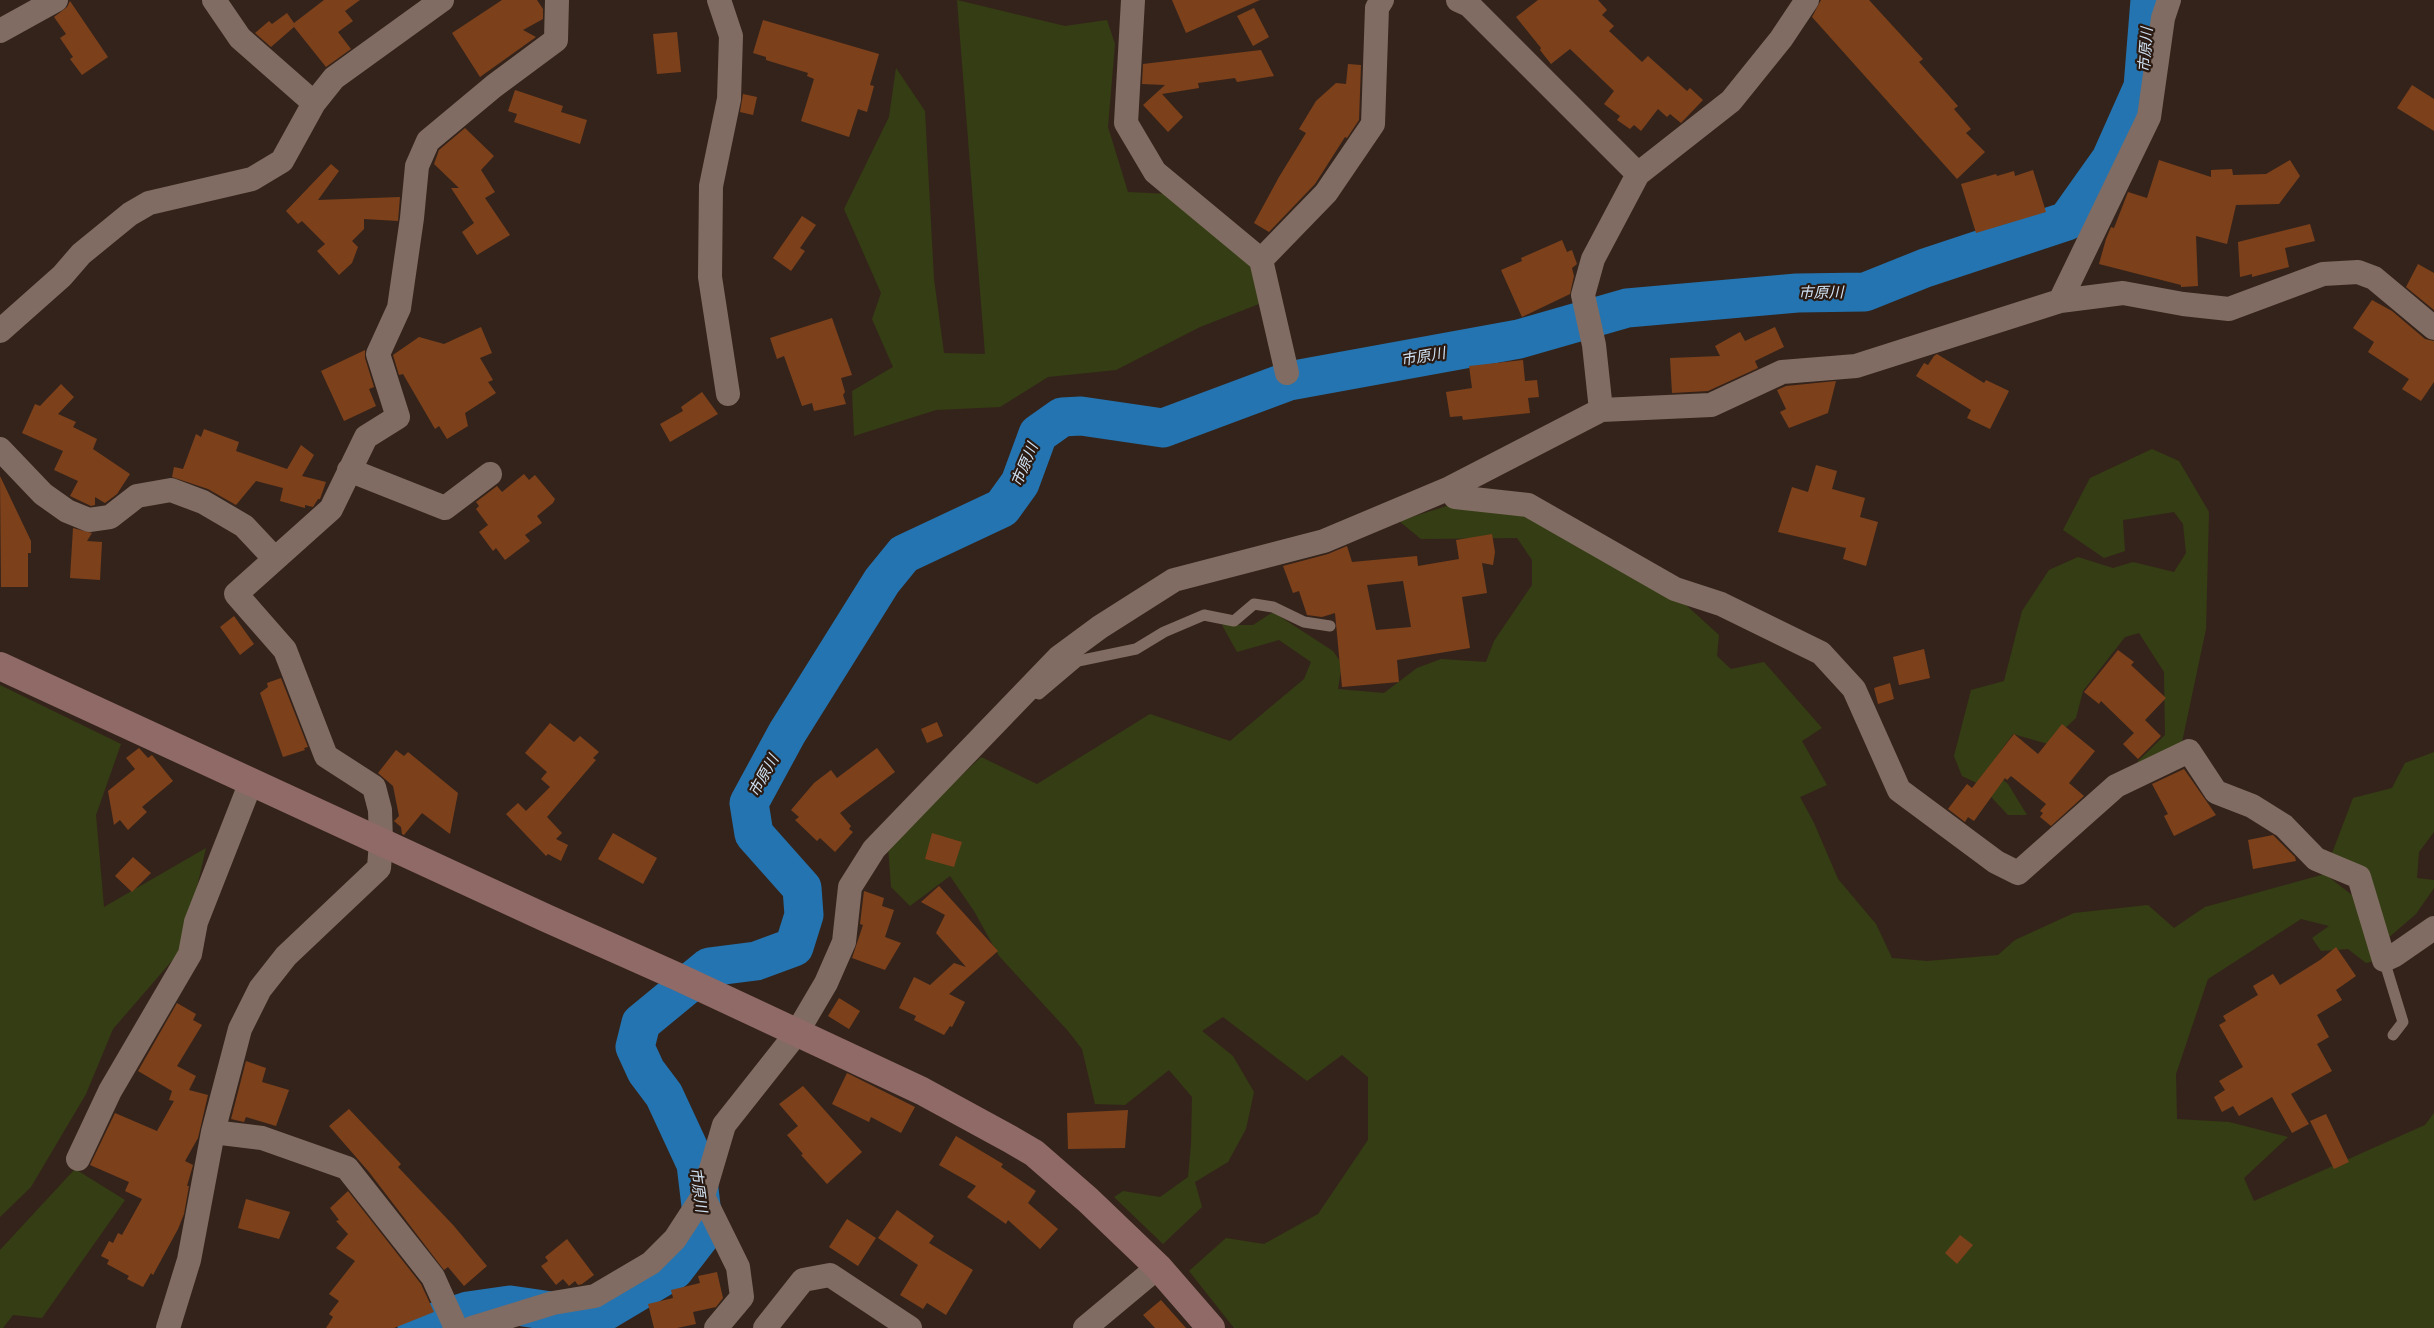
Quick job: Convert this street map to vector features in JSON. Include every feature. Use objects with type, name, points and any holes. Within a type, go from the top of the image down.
[{"type":"street","points":[[0,31],[56,0]]},
{"type":"street","points":[[214,0],[240,38],[314,103]]},
{"type":"street","points":[[0,332],[62,276],[81,254],[130,214],[149,202],[252,179],[282,161],[314,103],[334,78],[442,0]]},
{"type":"street","points":[[168,1328],[189,1260],[213,1132],[240,1029],[260,990],[286,956],[379,868],[381,842],[380,810],[374,788],[326,756],[285,650],[236,594],[331,509],[366,437],[398,417],[378,354],[399,308],[412,218],[417,166],[428,141],[494,86],[556,40],[557,0]]},
{"type":"street","points":[[719,0],[731,36],[730,81],[729,99],[711,186],[710,277],[728,394]]},
{"type":"street","points":[[1133,0],[1126,123],[1155,172],[1262,260],[1287,373]]},
{"type":"street","points":[[1262,260],[1326,193],[1373,124],[1377,8],[1382,0]]},
{"type":"street","points":[[1458,0],[1470,4],[1638,174]]},
{"type":"street","points":[[1601,410],[1594,345],[1583,295],[1593,260],[1638,174],[1731,100],[1781,38],[1807,0]]},
{"type":"street","points":[[2060,300],[2149,117],[2163,18],[2169,0]]},
{"type":"street","points":[[472,1328],[553,1303],[595,1296],[651,1263],[675,1239],[703,1196],[724,1124],[796,1034],[826,983],[844,942],[850,887],[874,849],[1058,658],[1093,632],[1174,580],[1324,541],[1450,488],[1601,410],[1711,405],[1782,372],[1856,366],[2060,300],[2123,293],[2183,304],[2228,309],[2323,274],[2358,272],[2374,278],[2434,328]]},
{"type":"street","points":[[0,449],[43,494],[67,511],[89,520],[110,517],[137,496],[171,490],[203,502],[244,526],[275,559]]},
{"type":"street","points":[[349,470],[445,508],[490,474]]},
{"type":"street","points":[[1450,488],[1455,498],[1528,505],[1675,589],[1720,604],[1821,653],[1854,689],[1898,790],[1996,862],[2018,872],[2116,786],[2189,751],[2216,792],[2252,806],[2284,826],[2316,858],[2359,877],[2384,960],[2434,928]]},
{"type":"street","points":[[0,666],[687,981],[796,1034],[922,1091],[1034,1153],[1088,1200],[1158,1267],[1211,1328]]},
{"type":"street","points":[[78,1159],[110,1091],[190,954],[196,922],[251,782]]},
{"type":"street","points":[[213,1132],[262,1138],[347,1168],[433,1277],[456,1328]]},
{"type":"street","points":[[703,1196],[738,1266],[742,1297],[716,1328]]},
{"type":"street","points":[[1086,1328],[1158,1267]]},
{"type":"street","points":[[765,1328],[803,1280],[830,1275],[910,1328]]},
{"type":"lane","points":[[1027,690],[1039,694],[1078,661],[1136,649],[1164,632],[1204,615],[1234,621],[1254,604],[1273,607],[1304,622],[1330,626]]},
{"type":"lane","points":[[2384,960],[2403,1022],[2393,1035]]},
{"type":"green space","points":[[957,0],[1065,26],[1107,20],[1115,44],[1108,127],[1128,192],[1169,194],[1251,258],[1264,302],[1200,327],[1116,370],[1048,377],[1000,407],[936,410],[854,436],[852,391],[893,367],[872,319],[881,293],[844,209],[889,117],[896,68],[925,111],[934,279],[944,353],[985,354]]},
{"type":"green space","points":[[2152,449],[2179,461],[2209,512],[2206,629],[2181,747],[2136,768],[2138,761],[2165,735],[2164,672],[2139,633],[2125,637],[2083,691],[2076,718],[2048,744],[2013,734],[1989,767],[2008,784],[2027,815],[2008,815],[1979,784],[1962,776],[1954,756],[1971,690],[2004,681],[2022,611],[2049,570],[2078,557],[2113,568],[2133,562],[2174,572],[2186,553],[2183,524],[2174,512],[2123,520],[2125,551],[2104,558],[2063,530],[2090,478]]},
{"type":"green space","points":[[1469,499],[1522,513],[1675,595],[1719,635],[1717,656],[1731,669],[1764,662],[1822,728],[1802,741],[1827,785],[1800,797],[1814,823],[1838,879],[1876,924],[1892,958],[1927,961],[1998,955],[2015,940],[2074,913],[2148,905],[2174,928],[2205,907],[2325,874],[2352,895],[2366,926],[2375,961],[2366,963],[2348,949],[2321,951],[2312,938],[2329,926],[2301,919],[2208,979],[2176,1074],[2177,1119],[2229,1122],[2288,1137],[2244,1178],[2254,1201],[2425,1125],[2434,1113],[2434,1328],[1234,1328],[1189,1271],[1226,1238],[1264,1244],[1318,1214],[1368,1140],[1368,1077],[1342,1055],[1307,1081],[1223,1017],[1202,1031],[1233,1056],[1254,1092],[1246,1129],[1228,1162],[1195,1182],[1202,1207],[1163,1244],[1114,1197],[1123,1191],[1160,1197],[1188,1177],[1192,1097],[1169,1070],[1125,1105],[1095,1104],[1082,1049],[1068,1031],[999,956],[974,911],[950,876],[910,906],[891,887],[888,845],[981,757],[1037,784],[1150,714],[1230,741],[1304,679],[1311,662],[1279,640],[1237,652],[1222,625],[1253,625],[1273,612],[1333,651],[1342,664],[1338,689],[1384,693],[1417,668],[1441,659],[1486,662],[1494,641],[1532,585],[1532,560],[1517,538],[1421,539],[1399,521]]},
{"type":"green space","points":[[0,685],[121,744],[96,815],[104,907],[206,848],[183,948],[113,1029],[86,1094],[31,1187],[0,1217]]},
{"type":"green space","points":[[2434,752],[2434,832],[2419,852],[2417,878],[2434,880],[2434,888],[2416,914],[2387,939],[2331,856],[2353,798],[2392,788],[2405,763]]},
{"type":"green space","points":[[75,1169],[125,1200],[42,1318],[13,1315],[3,1328],[0,1328],[0,1250]]},
{"type":"building","points":[[324,0],[360,0],[345,11],[353,21],[338,32],[351,49],[326,67],[294,27],[271,47],[255,33],[269,21],[272,24],[287,13],[294,23]]},
{"type":"building","points":[[502,0],[537,0],[543,9],[543,19],[523,30],[536,37],[480,77],[452,33]]},
{"type":"building","points":[[1172,0],[1260,0],[1186,33]]},
{"type":"building","points":[[1538,0],[1598,0],[1607,10],[1602,15],[1614,26],[1609,31],[1642,62],[1648,56],[1687,91],[1690,88],[1703,100],[1681,123],[1670,114],[1667,117],[1658,109],[1641,131],[1634,125],[1630,129],[1617,120],[1620,116],[1604,104],[1614,91],[1570,49],[1551,64],[1540,50],[1541,48],[1516,17]]},
{"type":"building","points":[[1821,0],[1869,0],[1923,59],[1919,62],[1958,106],[1954,109],[1971,129],[1966,133],[1985,152],[1957,179],[1812,17]]},
{"type":"building","points":[[70,1],[108,57],[82,75],[70,59],[73,57],[60,38],[66,34],[54,17],[67,7]]},
{"type":"building","points":[[1254,8],[1269,37],[1253,46],[1237,16]]},
{"type":"building","points":[[763,20],[879,54],[870,85],[874,86],[867,112],[858,109],[849,137],[801,121],[814,79],[807,76],[808,73],[766,60],[766,57],[753,53]]},
{"type":"building","points":[[677,32],[681,72],[657,74],[653,34]]},
{"type":"building","points":[[1261,50],[1274,76],[1237,82],[1235,78],[1198,83],[1199,88],[1162,94],[1183,117],[1168,132],[1143,105],[1165,85],[1142,84],[1143,64]]},
{"type":"building","points":[[1348,64],[1361,65],[1359,120],[1347,138],[1345,137],[1315,184],[1269,232],[1254,223],[1306,133],[1299,129],[1316,101],[1336,83],[1346,84]]},
{"type":"building","points":[[2412,85],[2434,99],[2434,131],[2397,108]]},
{"type":"building","points":[[515,90],[563,106],[561,112],[587,120],[580,144],[514,122],[517,114],[508,111]]},
{"type":"building","points":[[743,94],[757,97],[753,115],[740,112]]},
{"type":"building","points":[[465,128],[494,156],[481,170],[495,192],[485,198],[510,235],[477,255],[462,232],[474,223],[451,188],[459,188],[434,164],[439,150]]},
{"type":"building","points":[[2159,160],[2211,177],[2211,170],[2232,169],[2233,175],[2266,174],[2290,160],[2300,176],[2279,204],[2236,205],[2227,244],[2196,236],[2198,286],[2181,287],[2181,285],[2099,264],[2106,239],[2111,227],[2114,228],[2128,192],[2147,198]]},
{"type":"building","points":[[331,164],[339,171],[318,200],[400,197],[398,221],[364,219],[364,229],[352,241],[358,247],[352,263],[339,275],[317,251],[325,244],[302,221],[298,224],[286,211]]},
{"type":"building","points":[[2033,170],[2046,212],[1976,233],[1961,184],[1996,174],[1997,176],[2014,171],[2015,176]]},
{"type":"building","points":[[802,216],[816,225],[800,248],[805,251],[791,271],[773,258]]},
{"type":"building","points":[[2310,224],[2315,241],[2285,248],[2289,267],[2252,277],[2252,274],[2240,277],[2238,242]]},
{"type":"building","points":[[1562,240],[1567,252],[1572,250],[1577,264],[1572,268],[1574,276],[1570,294],[1522,317],[1501,270],[1522,261],[1521,258]]},
{"type":"building","points":[[2418,264],[2434,273],[2434,310],[2406,287]]},
{"type":"building","points":[[2372,300],[2392,311],[2425,339],[2434,341],[2434,382],[2421,401],[2402,389],[2409,379],[2368,352],[2374,342],[2353,328]]},
{"type":"building","points":[[832,318],[852,375],[841,378],[846,404],[814,411],[812,403],[802,406],[784,356],[777,359],[770,338]]},
{"type":"building","points":[[481,327],[492,353],[480,358],[493,380],[488,382],[496,393],[465,413],[468,426],[447,439],[439,426],[435,429],[403,374],[399,375],[393,355],[419,337],[444,344]]},
{"type":"building","points":[[1775,327],[1784,347],[1755,361],[1758,368],[1708,391],[1672,393],[1670,358],[1720,356],[1715,346],[1740,332],[1745,341]]},
{"type":"building","points":[[365,350],[365,358],[374,387],[369,389],[376,406],[344,421],[321,371]]},
{"type":"building","points":[[1937,354],[1984,383],[1986,380],[2009,391],[1990,429],[1967,418],[1971,410],[1916,376],[1924,363],[1928,365]]},
{"type":"building","points":[[1523,360],[1525,381],[1537,380],[1539,397],[1528,398],[1530,413],[1463,420],[1462,416],[1450,417],[1446,392],[1472,388],[1469,366]]},
{"type":"building","points":[[1836,381],[1828,413],[1789,428],[1780,412],[1786,409],[1777,390],[1786,386]]},
{"type":"building","points":[[61,384],[74,397],[58,414],[76,422],[73,427],[97,439],[93,449],[130,474],[117,494],[105,503],[95,497],[95,505],[91,506],[70,496],[78,481],[54,470],[63,451],[22,433],[35,404],[40,406]]},
{"type":"building","points":[[702,392],[718,414],[670,442],[660,424],[683,411],[681,407]]},
{"type":"building","points":[[204,429],[239,442],[236,451],[287,469],[301,445],[314,455],[302,476],[326,482],[320,499],[318,499],[313,507],[305,505],[305,508],[280,501],[283,488],[256,481],[236,505],[208,489],[172,477],[174,467],[183,469],[196,434],[201,437]]},
{"type":"building","points":[[1816,465],[1837,471],[1832,489],[1865,498],[1860,517],[1878,522],[1866,566],[1843,559],[1846,548],[1778,532],[1792,487],[1808,492]]},
{"type":"building","points":[[524,474],[529,480],[535,475],[555,499],[553,503],[537,516],[542,523],[525,535],[530,541],[505,560],[496,548],[493,551],[479,532],[488,525],[476,509],[479,506],[476,502],[497,486],[502,492]]},
{"type":"building","points":[[0,476],[31,541],[31,553],[28,553],[28,587],[1,587]]},
{"type":"building","points":[[73,528],[92,533],[87,541],[102,542],[100,580],[70,578]]},
{"type":"building","points":[[1492,534],[1495,552],[1493,565],[1482,563],[1487,593],[1462,597],[1470,648],[1397,660],[1399,682],[1342,687],[1335,613],[1322,617],[1307,615],[1299,591],[1293,593],[1283,566],[1328,554],[1347,546],[1352,562],[1417,556],[1418,566],[1459,559],[1456,540]],"holes":[[[1403,581],[1411,627],[1376,630],[1367,585]]]},
{"type":"building","points":[[234,616],[254,644],[240,655],[220,627]]},
{"type":"building","points":[[1924,649],[1930,678],[1899,685],[1893,657]]},
{"type":"building","points":[[2118,650],[2134,662],[2131,665],[2166,698],[2145,720],[2161,736],[2138,759],[2123,744],[2134,733],[2101,701],[2099,704],[2084,692]]},
{"type":"building","points":[[281,678],[308,747],[304,748],[305,750],[283,757],[260,693],[268,687],[267,683]]},
{"type":"building","points":[[1890,683],[1894,699],[1878,704],[1874,688]]},
{"type":"building","points":[[937,722],[943,736],[927,743],[921,729]]},
{"type":"building","points":[[550,723],[574,742],[580,736],[599,752],[593,758],[596,760],[547,817],[562,833],[556,839],[568,845],[561,861],[548,854],[546,856],[506,814],[518,803],[526,811],[550,787],[541,779],[547,772],[525,753]]},
{"type":"building","points":[[2062,724],[2095,751],[2069,783],[2084,796],[2051,826],[2040,817],[2043,813],[2040,811],[2046,804],[2011,776],[2007,780],[2005,778],[1974,821],[1968,817],[1965,822],[1948,809],[1967,784],[1972,788],[2014,734],[2038,754]]},
{"type":"building","points":[[139,748],[148,758],[152,755],[173,781],[142,807],[147,812],[128,830],[120,820],[114,825],[108,791],[135,769],[126,758]]},
{"type":"building","points":[[877,748],[895,772],[840,813],[851,826],[849,829],[853,832],[835,852],[820,838],[817,841],[795,820],[799,817],[791,810],[814,783],[831,770],[837,778]]},
{"type":"building","points":[[396,750],[404,756],[408,752],[458,793],[450,834],[422,813],[404,835],[402,834],[401,827],[394,821],[399,816],[393,786],[378,773]]},
{"type":"building","points":[[2184,769],[2216,815],[2174,836],[2164,816],[2168,814],[2152,784]]},
{"type":"building","points":[[613,833],[657,858],[643,884],[598,859]]},
{"type":"building","points":[[932,833],[962,842],[954,867],[925,859]]},
{"type":"building","points":[[2273,835],[2295,857],[2296,861],[2253,869],[2248,840]]},
{"type":"building","points":[[133,857],[151,873],[132,892],[115,876]]},
{"type":"building","points":[[939,886],[998,951],[949,994],[965,1002],[952,1027],[950,1026],[944,1035],[914,1020],[916,1016],[899,1008],[914,977],[930,985],[954,963],[966,967],[936,933],[945,915],[921,902]]},
{"type":"building","points":[[864,891],[884,898],[882,906],[894,910],[885,937],[901,943],[885,970],[852,958],[863,925],[860,924]]},
{"type":"building","points":[[2336,947],[2356,976],[2336,990],[2342,1000],[2317,1015],[2329,1037],[2317,1044],[2332,1071],[2291,1094],[2309,1124],[2292,1133],[2272,1097],[2239,1116],[2233,1106],[2222,1112],[2214,1097],[2225,1090],[2219,1081],[2243,1067],[2219,1025],[2226,1021],[2223,1016],[2258,995],[2253,986],[2273,974],[2280,985],[2320,960]]},
{"type":"building","points":[[839,998],[860,1011],[849,1029],[828,1016]]},
{"type":"building","points":[[177,1003],[196,1014],[193,1020],[202,1025],[177,1066],[196,1076],[189,1090],[208,1095],[198,1138],[185,1161],[193,1165],[187,1186],[189,1186],[184,1214],[153,1275],[151,1273],[143,1287],[127,1279],[129,1276],[107,1264],[109,1260],[101,1256],[109,1241],[113,1243],[118,1233],[122,1235],[142,1199],[125,1191],[129,1182],[90,1165],[115,1113],[157,1131],[174,1101],[169,1100],[172,1091],[138,1071]]},
{"type":"building","points":[[246,1061],[266,1068],[262,1082],[289,1090],[276,1126],[246,1117],[244,1122],[231,1119]]},
{"type":"building","points":[[847,1073],[915,1107],[901,1133],[871,1117],[869,1122],[832,1104]]},
{"type":"building","points":[[803,1086],[862,1152],[827,1184],[801,1155],[803,1154],[787,1135],[798,1126],[779,1104]]},
{"type":"building","points":[[349,1109],[401,1164],[398,1167],[454,1226],[487,1266],[464,1286],[448,1267],[444,1270],[369,1172],[329,1126]]},
{"type":"building","points":[[1128,1110],[1125,1148],[1068,1149],[1067,1113]]},
{"type":"building","points":[[2326,1114],[2349,1162],[2334,1169],[2310,1121]]},
{"type":"building","points":[[956,1136],[1003,1164],[1001,1167],[1036,1191],[1028,1203],[1058,1229],[1040,1249],[1008,1220],[1006,1224],[967,1197],[976,1186],[939,1165]]},
{"type":"building","points":[[348,1191],[421,1284],[434,1312],[394,1328],[326,1328],[333,1317],[329,1314],[339,1301],[329,1294],[355,1261],[336,1248],[348,1234],[336,1221],[339,1220],[330,1208]]},
{"type":"building","points":[[246,1199],[290,1212],[279,1239],[238,1228]]},
{"type":"building","points":[[897,1210],[934,1236],[929,1243],[973,1270],[946,1315],[927,1303],[923,1309],[900,1295],[918,1265],[878,1238]]},
{"type":"building","points":[[847,1219],[876,1238],[858,1266],[829,1247]]},
{"type":"building","points":[[1960,1235],[1973,1245],[1957,1264],[1945,1253]]},
{"type":"building","points":[[567,1239],[594,1275],[582,1284],[578,1285],[575,1281],[569,1286],[563,1279],[556,1285],[541,1266],[548,1261],[545,1257]]},
{"type":"building","points":[[717,1272],[723,1298],[716,1307],[693,1312],[696,1324],[677,1328],[654,1328],[648,1304],[673,1298],[671,1290],[700,1283],[698,1276]]},
{"type":"building","points":[[1161,1300],[1186,1328],[1155,1328],[1143,1315]]},
{"type":"waterway","name":"市原川","points":[[417,1328],[468,1311],[510,1305],[558,1312],[567,1318],[579,1319],[607,1310],[674,1270],[704,1231],[696,1164],[664,1095],[646,1071],[635,1047],[641,1023],[709,967],[756,961],[794,947],[804,915],[802,888],[754,834],[749,803],[787,733],[882,581],[904,554],[1002,508],[1020,483],[1038,434],[1062,417],[1081,416],[1163,428],[1289,381],[1519,339],[1627,308],[1797,293],[1865,292],[1925,268],[2067,221],[2111,159],[2143,87],[2150,0]]}]
